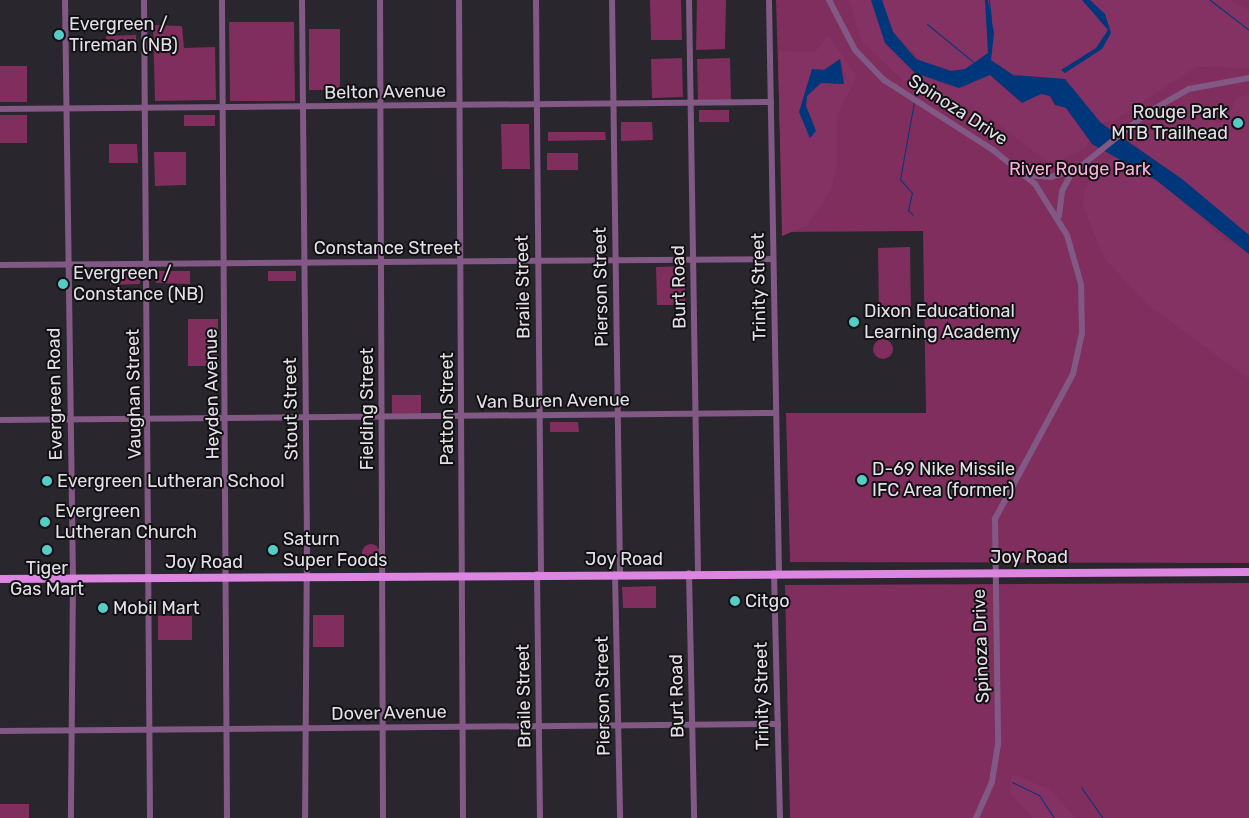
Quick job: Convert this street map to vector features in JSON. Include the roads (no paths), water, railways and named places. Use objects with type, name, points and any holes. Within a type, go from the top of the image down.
[{"type":"main road","name":"Joy Road","points":[[0,579],[689,573],[1249,572]]},
{"type":"street","name":"Evergreen Road","points":[[65,0],[73,578],[71,818]]},
{"type":"street","name":"Vaughan Street","points":[[144,0],[150,419],[150,818]]},
{"type":"street","name":"Heyden Avenue","points":[[222,0],[229,577],[227,818]]},
{"type":"street","name":"Stout Street","points":[[302,0],[307,576],[305,818]]},
{"type":"street","name":"Fielding Street","points":[[380,0],[383,818]]},
{"type":"street","name":"Patton Street","points":[[459,0],[463,818]]},
{"type":"street","name":"Braile Street","points":[[536,0],[537,262],[540,416],[540,818]]},
{"type":"street","name":"Pierson Street","points":[[612,0],[618,415],[617,574],[620,818]]},
{"type":"street","name":"Burt Road","points":[[688,0],[698,573]]},
{"type":"street","name":"Trinity Street","points":[[769,0],[774,259],[780,818]]},
{"type":"street","name":"Spinoza Drive","points":[[829,0],[855,50],[884,80],[1026,175],[1060,222],[1081,284],[1080,347],[1062,399],[997,511],[994,572],[998,744],[992,782],[976,818]]},
{"type":"street","points":[[1026,175],[1051,176],[1077,167],[1124,131],[1181,93],[1249,78]]},
{"type":"street","name":"Belton Avenue","points":[[0,109],[537,106],[771,102]]},
{"type":"street","points":[[1060,222],[1062,191],[1077,167]]},
{"type":"street","name":"Constance Street","points":[[0,265],[461,263],[774,259]]},
{"type":"street","name":"Van Buren Avenue","points":[[0,420],[776,413]]},
{"type":"street","name":"Burt Road","points":[[689,573],[694,818]]},
{"type":"street","name":"Dover Avenue","points":[[0,731],[778,724]]},
{"type":"water","points":[[871,0],[882,0],[893,32],[916,59],[951,71],[965,69],[988,53],[985,0],[988,0],[994,33],[991,60],[1013,75],[1065,79],[1101,123],[1182,179],[1249,235],[1249,254],[1156,180],[1092,144],[1066,108],[1055,105],[1050,96],[1041,94],[1022,103],[990,75],[959,88],[915,73],[885,43]]},
{"type":"water","points":[[1082,0],[1090,0],[1105,14],[1111,33],[1102,49],[1065,73],[1061,70],[1096,48],[1108,30]]},
{"type":"water","points":[[840,59],[844,84],[821,83],[807,96],[806,106],[816,131],[810,138],[799,112],[812,69],[824,70]]},
{"type":"waterway","points":[[989,0],[991,19]]},
{"type":"waterway","points":[[1210,0],[1249,30]]},
{"type":"waterway","points":[[927,24],[976,64]]},
{"type":"waterway","points":[[918,89],[922,77]]},
{"type":"waterway","points":[[913,215],[908,210],[912,193],[900,179],[914,102]]},
{"type":"waterway","points":[[1012,782],[1039,795],[1054,818]]},
{"type":"waterway","points":[[1081,787],[1103,818]]},
{"type":"place","name":"Evergreen / Tireman (NB)","points":[[59,35]]},
{"type":"place","name":"Rouge Park MTB Trailhead","points":[[1238,123]]},
{"type":"place","name":"Evergreen / Constance (NB)","points":[[63,284]]},
{"type":"place","name":"Dixon Educational Learning Academy","points":[[854,322]]},
{"type":"place","name":"D-69 Nike Missile IFC Area (former)","points":[[862,480]]},
{"type":"place","name":"Evergreen Lutheran School","points":[[47,481]]},
{"type":"place","name":"Evergreen Lutheran Church","points":[[45,522]]},
{"type":"place","name":"Tiger Gas Mart","points":[[47,550]]},
{"type":"place","name":"Saturn Super Foods","points":[[273,550]]},
{"type":"place","name":"Citgo","points":[[735,601]]},
{"type":"place","name":"Mobil Mart","points":[[103,608]]},
{"type":"park label","name":"River Rouge Park","points":[[1080,169]]}]
